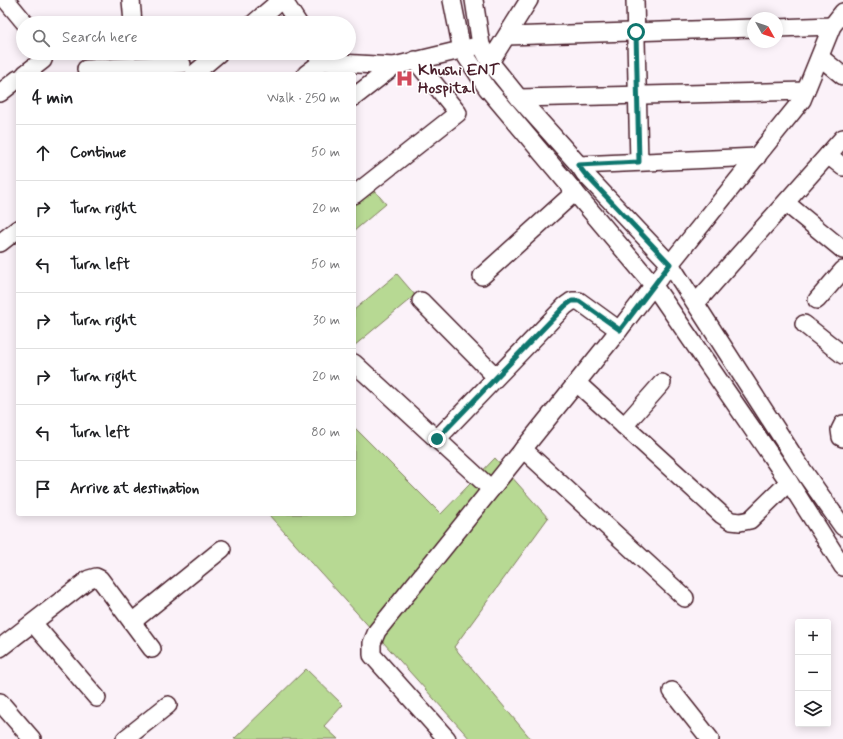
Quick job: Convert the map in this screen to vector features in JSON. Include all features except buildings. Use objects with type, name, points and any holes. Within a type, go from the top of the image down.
[{"type":"street","points":[[6,0],[19,16]]},
{"type":"street","points":[[131,0],[132,16]]},
{"type":"street","points":[[263,16],[282,0],[293,16]]},
{"type":"street","points":[[452,0],[462,50],[496,99],[654,286],[789,482],[843,567]]},
{"type":"street","points":[[474,0],[481,45],[490,62],[585,174],[670,264],[802,469],[843,527]]},
{"type":"street","points":[[490,62],[529,0]]},
{"type":"street","points":[[635,0],[639,162]]},
{"type":"street","points":[[447,739],[372,655],[372,643],[377,631],[620,330],[670,264],[802,100],[832,26],[843,12]]},
{"type":"street","points":[[783,28],[832,26]]},
{"type":"street","points":[[507,36],[747,28]]},
{"type":"street","points":[[356,95],[394,66],[481,45]]},
{"type":"street","points":[[820,57],[843,76]]},
{"type":"street","points":[[28,72],[43,60]]},
{"type":"street","points":[[86,70],[136,60],[188,69],[205,60]]},
{"type":"street","points":[[308,72],[317,60]]},
{"type":"street","points":[[344,60],[394,66]]},
{"type":"street","points":[[356,193],[458,113],[414,60]]},
{"type":"street","points":[[0,93],[16,81]]},
{"type":"street","points":[[519,98],[806,90]]},
{"type":"street","points":[[696,303],[843,138]]},
{"type":"street","points":[[828,155],[843,167]]},
{"type":"street","points":[[578,165],[757,157]]},
{"type":"street","points":[[482,276],[575,192]]},
{"type":"street","points":[[786,203],[843,250]]},
{"type":"street","points":[[0,243],[16,231]]},
{"type":"street","points":[[817,300],[843,270]]},
{"type":"street","points":[[420,301],[496,378]]},
{"type":"street","points":[[437,439],[565,306],[572,301],[579,301],[620,330]]},
{"type":"street","points":[[804,324],[843,354]]},
{"type":"street","points":[[356,365],[491,489]]},
{"type":"street","points":[[577,383],[722,516],[731,521],[740,522],[750,520],[789,482]]},
{"type":"street","points":[[624,426],[662,384]]},
{"type":"street","points":[[843,424],[840,430],[841,437],[843,438]]},
{"type":"street","points":[[523,449],[685,598]]},
{"type":"street","points":[[132,622],[222,549]]},
{"type":"street","points":[[0,648],[89,579],[96,577],[100,579],[152,649]]},
{"type":"street","points":[[33,623],[97,698]]},
{"type":"street","points":[[672,691],[710,739]]},
{"type":"street","points":[[0,702],[32,739]]},
{"type":"street","points":[[125,739],[168,705]]},
{"type":"green space","points":[[373,189],[386,204],[356,229],[356,203]]},
{"type":"green space","points":[[397,274],[415,295],[356,344],[356,308]]},
{"type":"green space","points":[[356,429],[441,514],[495,458],[548,518],[454,647],[531,739],[470,739],[270,516],[356,516]]},
{"type":"green space","points":[[306,669],[343,705],[324,726],[338,739],[234,739]]},
{"type":"place","name":"Khushi ENT Hospital","points":[[405,79]]},
{"type":"route","points":[[437,439],[565,306],[572,301],[579,301],[620,330],[670,264],[578,165],[639,162],[636,32]]}]
